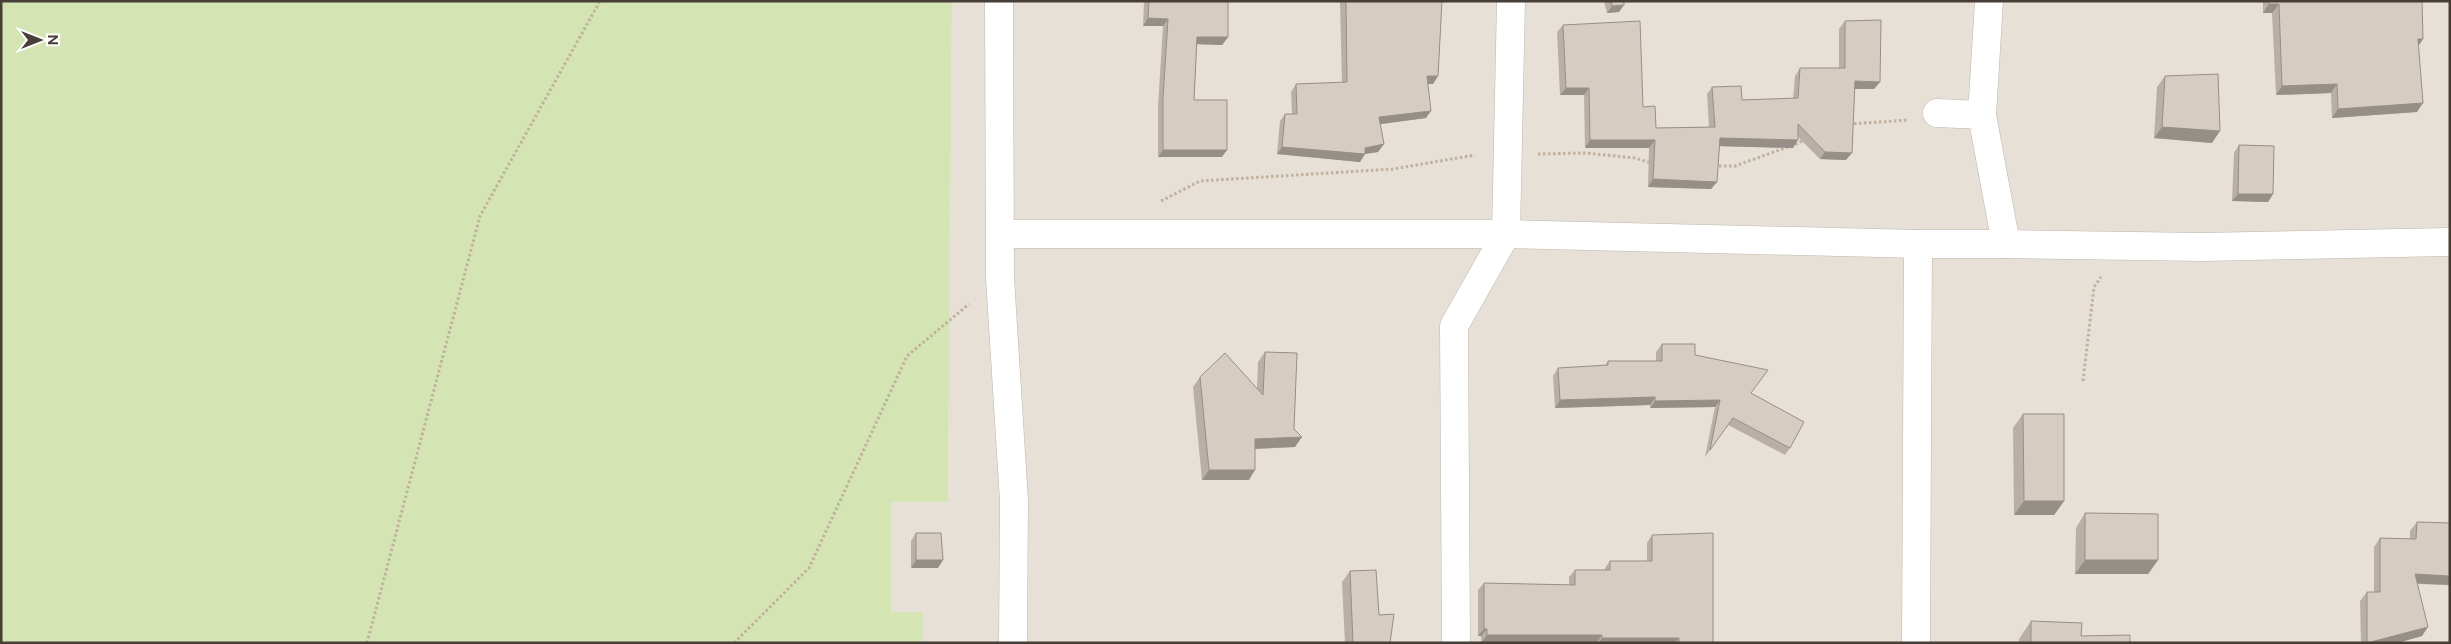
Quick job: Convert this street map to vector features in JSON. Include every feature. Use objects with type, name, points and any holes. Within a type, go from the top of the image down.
[{"type":"street","points":[[1000,1],[1000,278],[1014,501],[1014,643]]},
{"type":"street","points":[[1456,643],[1454,326],[1506,234],[1511,1]]},
{"type":"street","points":[[1989,1],[1982,115],[2006,244]]},
{"type":"street","points":[[1937,112],[1982,115]]},
{"type":"street","points":[[1000,234],[1506,234],[1918,244],[2202,247],[2450,242]]},
{"type":"street","points":[[1916,643],[1918,244]]},
{"type":"path","points":[[367,643],[480,216],[600,1]]},
{"type":"path","points":[[2083,381],[2094,287],[2124,246]]},
{"type":"shaded area","points":[[952,1],[2450,1],[2450,643],[922,643],[922,612],[891,612],[891,501],[948,501]]},
{"type":"green space","points":[[1,1],[952,1],[948,502],[891,502],[891,612],[923,612],[922,643],[1,643]]},
{"type":"building","points":[[1149,1],[1228,1],[1228,37],[1197,37],[1194,100],[1227,100],[1227,150],[1163,150],[1163,98],[1168,19],[1148,18]]},
{"type":"building","points":[[1346,1],[1442,1],[1438,76],[1427,76],[1431,111],[1379,117],[1384,144],[1365,148],[1365,154],[1282,147],[1285,114],[1297,114],[1296,84],[1347,82]]},
{"type":"building","points":[[1611,1],[1624,1],[1624,5],[1612,6]]},
{"type":"building","points":[[2269,1],[2422,1],[2423,39],[2418,39],[2423,103],[2338,109],[2337,84],[2282,86],[2279,4],[2269,4]]},
{"type":"building","points":[[1881,20],[1880,82],[1855,81],[1852,153],[1825,152],[1798,124],[1798,140],[1720,138],[1717,182],[1653,179],[1655,140],[1590,140],[1589,88],[1566,88],[1563,25],[1640,21],[1643,107],[1655,106],[1656,128],[1715,127],[1712,87],[1741,86],[1742,100],[1798,98],[1800,68],[1845,68],[1845,21]]},
{"type":"building","points":[[2218,74],[2220,131],[2162,127],[2165,76]]},
{"type":"building","points":[[2239,145],[2274,146],[2273,194],[2238,194]]},
{"type":"building","points":[[1662,344],[1695,344],[1695,355],[1768,370],[1751,393],[1804,422],[1790,448],[1733,418],[1710,450],[1720,400],[1655,401],[1655,397],[1560,400],[1558,368],[1608,365],[1608,361],[1662,361]]},
{"type":"building","points":[[1265,352],[1297,353],[1294,429],[1302,437],[1255,439],[1255,470],[1209,470],[1200,377],[1225,353],[1263,395]]},
{"type":"building","points":[[2023,414],[2064,414],[2064,501],[2024,501]]},
{"type":"building","points":[[2085,513],[2158,514],[2158,560],[2085,560]]},
{"type":"building","points":[[2417,522],[2450,523],[2450,576],[2415,574],[2428,627],[2367,643],[2367,592],[2380,592],[2380,538],[2416,539]]},
{"type":"building","points":[[916,533],[941,533],[943,560],[916,560]]},
{"type":"building","points":[[1713,533],[1713,643],[1679,643],[1679,638],[1602,638],[1602,635],[1487,635],[1487,629],[1484,629],[1484,583],[1575,585],[1575,570],[1610,570],[1610,561],[1652,561],[1652,535]]},
{"type":"building","points":[[1376,570],[1379,615],[1394,614],[1390,643],[1353,643],[1350,571]]},
{"type":"building","points":[[2031,621],[2082,623],[2081,636],[2130,635],[2130,643],[2031,643]]}]
